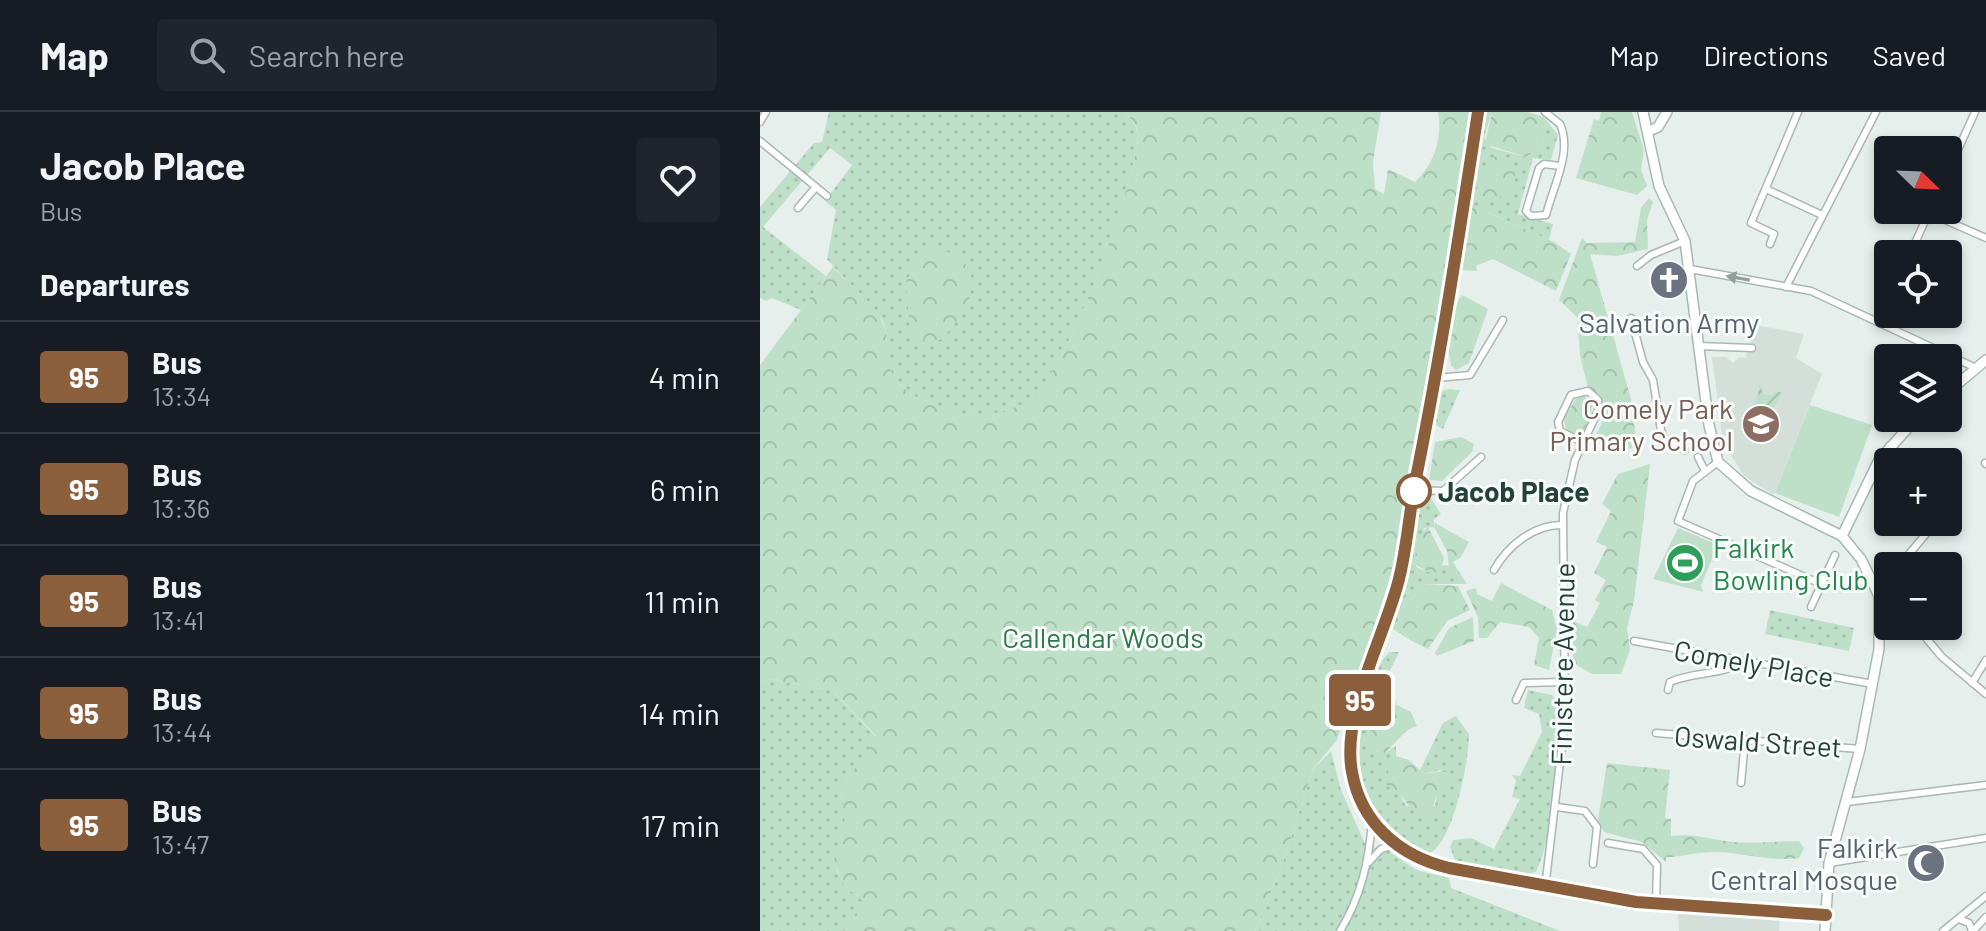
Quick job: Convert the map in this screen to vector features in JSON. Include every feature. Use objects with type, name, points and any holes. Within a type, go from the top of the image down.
[{"type":"street","points":[[760,122],[766,112]]},
{"type":"street","points":[[1478,112],[1436,378],[1399,579],[1351,738],[1355,788],[1372,821],[1395,845],[1436,865],[1545,888],[1656,904],[1826,915]]},
{"type":"street","points":[[1545,112],[1565,133],[1560,166],[1546,215],[1531,216],[1526,211],[1539,168],[1544,164],[1560,166]]},
{"type":"street","points":[[1643,112],[1659,186],[1685,241],[1709,425],[1718,462],[1762,497],[1842,536],[1861,559],[1874,585]]},
{"type":"street","points":[[1649,131],[1658,127],[1667,112]]},
{"type":"street","points":[[1770,244],[1774,234],[1751,223],[1776,157],[1798,112]]},
{"type":"street","points":[[1786,287],[1876,112]]},
{"type":"street","points":[[1962,141],[1975,112]]},
{"type":"street","points":[[760,141],[827,196]]},
{"type":"street","points":[[798,208],[816,187]]},
{"type":"street","points":[[1766,189],[1822,215]]},
{"type":"street","points":[[1957,224],[1986,238]]},
{"type":"street","points":[[1637,266],[1651,255],[1685,241]]},
{"type":"street","points":[[1690,269],[1820,295],[1874,320]]},
{"type":"street","points":[[1631,318],[1643,362],[1653,380],[1664,438],[1685,450]]},
{"type":"street","points":[[1436,378],[1470,375],[1503,320]]},
{"type":"street","points":[[1892,328],[1976,368]]},
{"type":"street","points":[[1698,346],[1752,348]]},
{"type":"street","points":[[1962,380],[1986,360]]},
{"type":"street","name":"Finistere Avenue","points":[[1545,888],[1557,807],[1566,682],[1563,525],[1569,477],[1599,407],[1594,395],[1588,391],[1571,395],[1558,422],[1560,431],[1582,442]]},
{"type":"street","points":[[1842,536],[1870,473],[1903,432]]},
{"type":"street","points":[[1414,490],[1443,491],[1481,457]]},
{"type":"street","points":[[1698,457],[1705,471]]},
{"type":"street","points":[[1718,462],[1693,481],[1678,521],[1821,584]]},
{"type":"street","points":[[1443,491],[1444,502]]},
{"type":"street","points":[[1494,570],[1501,559],[1536,529],[1546,524],[1563,525]]},
{"type":"street","points":[[1911,552],[1924,536]]},
{"type":"street","points":[[1811,607],[1835,555]]},
{"type":"street","points":[[1825,931],[1829,863],[1860,749],[1879,640]]},
{"type":"street","points":[[1928,640],[1942,657],[1986,694]]},
{"type":"street","name":"Comely Place","points":[[1634,641],[1873,684]]},
{"type":"street","points":[[1972,683],[1986,660]]},
{"type":"street","points":[[1668,690],[1670,682],[1679,678],[1704,671],[1731,670],[1743,661]]},
{"type":"street","points":[[1516,700],[1524,683],[1566,682]]},
{"type":"street","name":"Oswald Street","points":[[1656,733],[1860,749]]},
{"type":"street","points":[[1741,783],[1745,740]]},
{"type":"street","points":[[1847,802],[1986,785]]},
{"type":"street","points":[[1557,807],[1585,811],[1597,827],[1593,864]]},
{"type":"street","points":[[1340,931],[1351,912],[1368,863],[1372,821]]},
{"type":"street","points":[[1829,863],[1986,838]]},
{"type":"street","points":[[1608,843],[1643,849],[1657,865],[1656,904]]},
{"type":"street","points":[[1368,863],[1381,849],[1395,845]]},
{"type":"street","points":[[1943,931],[1986,896]]},
{"type":"street","points":[[1959,919],[1969,923],[1972,931],[1986,917]]},
{"type":"shaded area","name":"Comely Park Primary School","points":[[1750,324],[1804,334],[1796,358],[1822,374],[1774,495],[1744,476],[1723,442],[1712,357],[1726,357],[1733,363],[1739,357],[1746,358],[1747,352],[1752,352]]},
{"type":"shaded area","points":[[1678,914],[1780,917],[1779,931],[1679,931]]},
{"type":"green space","points":[[829,112],[1125,112],[1132,121],[1138,138],[1134,162],[1097,277],[1062,354],[1045,383],[1030,400],[1002,412],[960,414],[934,406],[900,385],[888,364],[886,334],[880,317],[827,259],[836,210],[825,201],[852,165],[830,148],[763,227],[826,276],[801,310],[772,298],[766,301],[760,298],[760,207],[814,143],[822,142]]},
{"type":"green space","name":"Callendar Woods","points":[[1125,112],[1381,112],[1373,162],[1375,189],[1384,194],[1388,169],[1415,182],[1427,167],[1438,141],[1438,112],[1471,112],[1449,260],[1392,572],[1337,740],[1313,769],[1281,868],[1255,931],[846,931],[863,901],[843,885],[834,861],[845,818],[841,790],[876,736],[833,691],[769,679],[760,682],[760,365],[833,267],[878,314],[886,331],[892,374],[909,392],[946,410],[970,415],[1001,412],[1029,400],[1044,384],[1062,355],[1079,319],[1125,196],[1138,134]]},
{"type":"green space","points":[[1486,112],[1492,112],[1484,137],[1492,148],[1526,157],[1541,147],[1546,128],[1544,117],[1558,135],[1551,160],[1533,158],[1518,214],[1553,224],[1549,240],[1483,210],[1470,208]]},
{"type":"green space","points":[[1492,112],[1528,112],[1544,117],[1546,128],[1541,147],[1526,157],[1485,144]]},
{"type":"green space","points":[[1601,112],[1632,112],[1644,150],[1641,170],[1647,186],[1637,195],[1576,178],[1594,119],[1599,121]]},
{"type":"green space","points":[[1504,156],[1513,161],[1513,185],[1505,195],[1481,200],[1475,193],[1483,171],[1493,157]]},
{"type":"green space","points":[[1649,198],[1653,202],[1647,220],[1648,249],[1617,256],[1590,254],[1631,399],[1637,447],[1615,451],[1592,443],[1606,414],[1601,411],[1596,393],[1588,388],[1580,355],[1577,317],[1559,300],[1582,238],[1587,243],[1635,242],[1641,208]]},
{"type":"green space","points":[[1476,207],[1554,242],[1571,254],[1556,291],[1493,259],[1476,266],[1477,271],[1462,270],[1470,208]]},
{"type":"green space","points":[[934,248],[953,254],[965,263],[971,275],[972,288],[961,315],[951,328],[940,340],[924,341],[910,333],[906,282],[922,252]]},
{"type":"green space","points":[[1462,295],[1488,309],[1469,363],[1456,370],[1451,365],[1449,338],[1451,319]]},
{"type":"green space","points":[[1759,383],[1764,394],[1771,396],[1782,392],[1768,420],[1768,433],[1761,430],[1763,425],[1753,421],[1750,426],[1744,424],[1758,395]]},
{"type":"green space","points":[[1446,389],[1460,390],[1443,429],[1434,424],[1440,393]]},
{"type":"green space","points":[[1578,396],[1585,396],[1591,402],[1591,411],[1586,426],[1576,435],[1566,429],[1563,418]]},
{"type":"green space","points":[[1810,405],[1872,425],[1839,517],[1775,493]]},
{"type":"green space","points":[[1461,437],[1474,444],[1472,452],[1442,481],[1429,480],[1435,442]]},
{"type":"green space","points":[[1650,464],[1634,601],[1627,628],[1630,650],[1621,674],[1592,674],[1573,663],[1573,621],[1587,627],[1600,603],[1595,600],[1606,580],[1594,573],[1607,547],[1596,542],[1611,511],[1602,504],[1618,474]]},
{"type":"green space","points":[[1431,498],[1441,514],[1434,519],[1434,527],[1424,528],[1416,567],[1429,572],[1444,565],[1456,567],[1467,584],[1425,584],[1399,612],[1403,632],[1410,640],[1393,629],[1405,587],[1416,519],[1423,501]]},
{"type":"green space","points":[[1435,523],[1469,542],[1461,557],[1453,562],[1456,567],[1449,567],[1447,551],[1434,527]]},
{"type":"green space","points":[[1428,527],[1444,558],[1440,572],[1429,572],[1414,564],[1419,536]]},
{"type":"green space","name":"Falkirk Bowling Club","points":[[1678,528],[1718,545],[1701,585],[1703,592],[1653,579]]},
{"type":"green space","points":[[1501,583],[1552,610],[1557,629],[1549,670],[1534,665],[1539,638],[1529,627],[1500,622],[1487,638],[1479,638],[1478,617],[1466,591],[1476,588],[1477,594],[1492,601]]},
{"type":"green space","points":[[1425,584],[1458,586],[1470,610],[1447,621],[1428,649],[1410,640],[1398,625],[1399,612]]},
{"type":"green space","points":[[1770,610],[1854,628],[1849,651],[1765,634]]},
{"type":"green space","points":[[1473,617],[1474,641],[1437,656],[1435,653],[1449,628]]},
{"type":"green space","points":[[1390,652],[1399,652],[1379,693],[1398,703],[1391,703],[1385,753],[1396,746],[1396,756],[1392,758],[1397,788],[1406,806],[1435,806],[1441,770],[1424,774],[1420,770],[1443,723],[1456,716],[1469,734],[1463,780],[1453,817],[1446,834],[1429,854],[1386,822],[1364,785],[1360,742],[1364,718],[1378,669]]},
{"type":"green space","points":[[769,679],[833,691],[876,737],[841,790],[845,816],[837,869],[849,888],[864,901],[846,931],[760,931],[760,682]]},
{"type":"green space","points":[[1528,690],[1552,695],[1557,701],[1552,810],[1549,832],[1536,872],[1524,875],[1456,862],[1450,847],[1453,840],[1471,838],[1494,849],[1520,799],[1512,797],[1516,781],[1512,775],[1520,776],[1542,732],[1539,714],[1524,708]]},
{"type":"green space","points":[[1391,702],[1411,712],[1417,726],[1407,730],[1385,753],[1371,746],[1370,732],[1376,715]]},
{"type":"green space","points":[[1331,751],[1341,790],[1366,846],[1387,850],[1416,870],[1449,878],[1451,888],[1560,931],[1255,931],[1281,868],[1313,769]]},
{"type":"green space","points":[[1392,757],[1409,760],[1424,774],[1448,770],[1448,780],[1440,785],[1429,819],[1414,810],[1398,791],[1385,784]]},
{"type":"green space","points":[[1607,763],[1670,770],[1665,818],[1671,819],[1671,836],[1696,836],[1742,843],[1799,841],[1804,848],[1799,858],[1778,859],[1710,852],[1666,857],[1666,862],[1642,842],[1604,832],[1598,820]]},
{"type":"bus line","name":"95","points":[[1478,112],[1445,326],[1399,579],[1358,705],[1351,738],[1351,770],[1360,800],[1372,821],[1395,845],[1436,865],[1545,888],[1636,902],[1826,915]]},
{"type":"place","name":"Salvation Army","points":[[1669,280]]},
{"type":"place","name":"Comely Park Primary School","points":[[1761,424]]},
{"type":"place","name":"Jacob Place","points":[[1414,491]]},
{"type":"place","name":"Falkirk Bowling Club","points":[[1685,563]]},
{"type":"place","name":"Falkirk Central Mosque","points":[[1926,863]]}]
